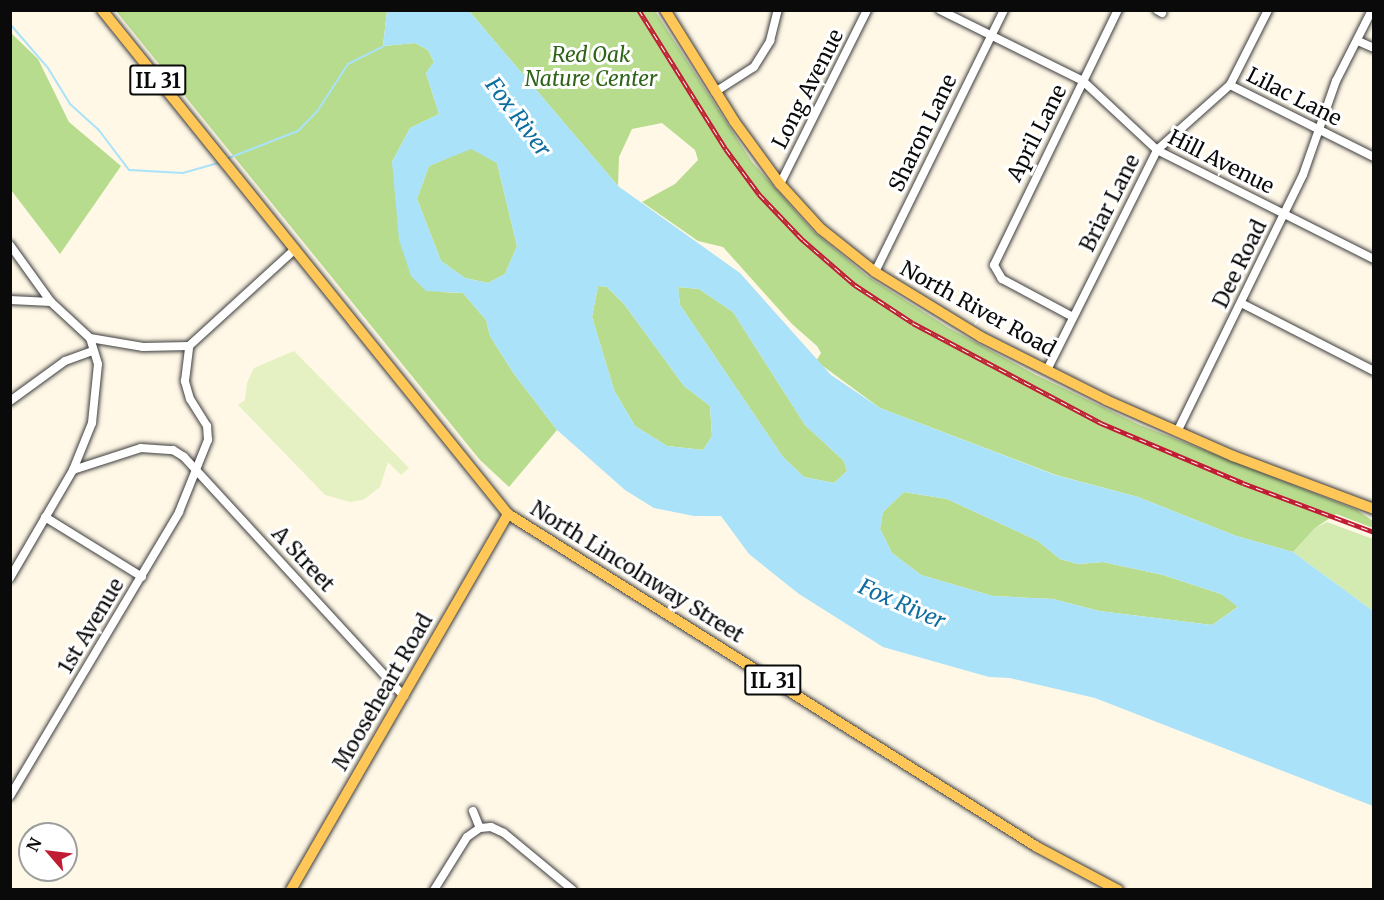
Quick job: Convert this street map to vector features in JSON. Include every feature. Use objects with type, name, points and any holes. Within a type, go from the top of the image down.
[{"type":"main road","name":"North Lincolnway Street","points":[[102,10],[508,514],[1021,836],[1104,886],[1118,890]]},
{"type":"main road","name":"North River Road","points":[[665,10],[716,92],[780,184],[821,229],[875,272],[945,316],[1047,370],[1177,432],[1374,509]]},
{"type":"main road","name":"Mooseheart Road","points":[[291,890],[508,514]]},
{"type":"street","points":[[716,92],[754,67],[770,41],[778,10]]},
{"type":"street","name":"Long Avenue","points":[[780,184],[867,10]]},
{"type":"street","name":"Hill Avenue","points":[[940,10],[1083,81],[1157,150],[1374,259]]},
{"type":"street","name":"Sharon Lane","points":[[875,272],[1004,10]]},
{"type":"street","name":"April Lane","points":[[1073,317],[996,273],[996,255],[1118,10]]},
{"type":"street","name":"Briar Lane","points":[[1047,370],[1157,150],[1230,85],[1268,10]]},
{"type":"street","name":"Dee Road","points":[[1177,432],[1284,215],[1319,130],[1336,81],[1372,10]]},
{"type":"street","points":[[1358,40],[1374,48]]},
{"type":"street","name":"Lilac Lane","points":[[1230,85],[1374,157]]},
{"type":"street","points":[[10,245],[51,302],[90,338],[144,347],[189,346],[294,250]]},
{"type":"street","points":[[10,300],[51,302]]},
{"type":"street","points":[[1241,303],[1374,371]]},
{"type":"street","points":[[10,578],[73,470],[92,423],[97,378],[90,338]]},
{"type":"street","name":"1st Avenue","points":[[10,796],[179,512],[208,440],[207,426],[190,399],[185,381],[189,346]]},
{"type":"street","points":[[10,401],[65,361],[93,351]]},
{"type":"street","name":"A Street","points":[[73,470],[141,448],[173,450],[404,696]]},
{"type":"street","points":[[45,517],[142,577]]},
{"type":"street","points":[[473,811],[480,828]]},
{"type":"street","points":[[434,890],[467,837],[480,828],[504,833],[573,890]]},
{"type":"green space","points":[[116,11],[387,11],[383,46],[415,43],[428,50],[434,62],[426,73],[439,114],[410,128],[392,162],[441,292],[463,293],[486,320],[490,336],[514,374],[557,430],[509,487],[480,460]]},
{"type":"green space","name":"Red Oak Nature Center","points":[[469,11],[655,11],[752,162],[813,231],[867,276],[949,328],[1036,375],[1140,425],[1357,510],[1373,521],[1373,528],[1336,514],[1315,528],[1293,552],[1236,536],[1138,497],[1056,475],[880,408],[816,361],[821,353],[817,346],[792,324],[723,247],[698,241],[642,202],[675,184],[698,160],[695,150],[662,123],[632,129],[619,157],[618,186]]},
{"type":"green space","points":[[10,32],[38,59],[69,122],[121,166],[60,254],[11,190]]},
{"type":"green space","points":[[471,148],[497,163],[517,246],[505,274],[488,283],[465,278],[441,261],[417,199],[429,166]]},
{"type":"green space","points":[[598,286],[607,287],[624,304],[684,386],[710,406],[712,436],[703,450],[667,446],[635,426],[614,390],[592,317]]},
{"type":"green space","points":[[678,287],[699,289],[733,312],[805,425],[844,461],[847,471],[834,483],[804,477],[783,457],[680,305]]},
{"type":"green space","points":[[294,351],[409,468],[401,475],[388,462],[380,487],[363,500],[350,502],[325,495],[238,405],[245,400],[247,383],[254,368]]},
{"type":"green space","points":[[904,492],[947,499],[1038,541],[1060,559],[1078,564],[1103,562],[1163,575],[1221,594],[1239,606],[1212,625],[1099,611],[1053,599],[993,596],[921,575],[892,553],[880,529],[883,512]]},
{"type":"green space","points":[[1327,522],[1373,539],[1373,611],[1293,552],[1315,528]]},
{"type":"water","name":"Fox River","points":[[387,11],[469,11],[618,186],[740,273],[831,375],[880,408],[1055,475],[1138,497],[1236,536],[1293,552],[1373,611],[1373,806],[1095,698],[1010,678],[989,677],[883,647],[799,594],[749,554],[721,516],[694,516],[654,508],[625,490],[557,430],[514,374],[490,336],[486,320],[463,293],[426,291],[411,276],[399,240],[392,162],[410,128],[439,114],[426,73],[434,62],[428,50],[415,43],[383,46]],"holes":[[[471,149],[497,163],[517,246],[505,274],[488,283],[465,278],[441,261],[417,199],[429,166]],[[598,286],[607,287],[624,304],[684,386],[710,406],[712,436],[703,450],[667,446],[635,426],[614,390],[592,317]],[[678,287],[699,289],[733,312],[805,425],[844,461],[847,471],[834,483],[804,477],[783,457],[680,305]],[[904,492],[947,499],[1038,541],[1060,559],[1078,564],[1103,562],[1163,575],[1221,594],[1238,607],[1212,625],[1099,611],[1053,599],[993,596],[921,575],[892,553],[880,529],[883,512]]]},
{"type":"waterway","points":[[10,24],[48,68],[70,104],[98,129],[129,170],[183,173],[221,162]]},
{"type":"waterway","points":[[226,159],[298,131],[318,110],[348,64],[384,46]]},
{"type":"railway","points":[[639,10],[726,149],[759,194],[803,240],[855,285],[913,323],[1101,423],[1243,483],[1374,532]]}]
